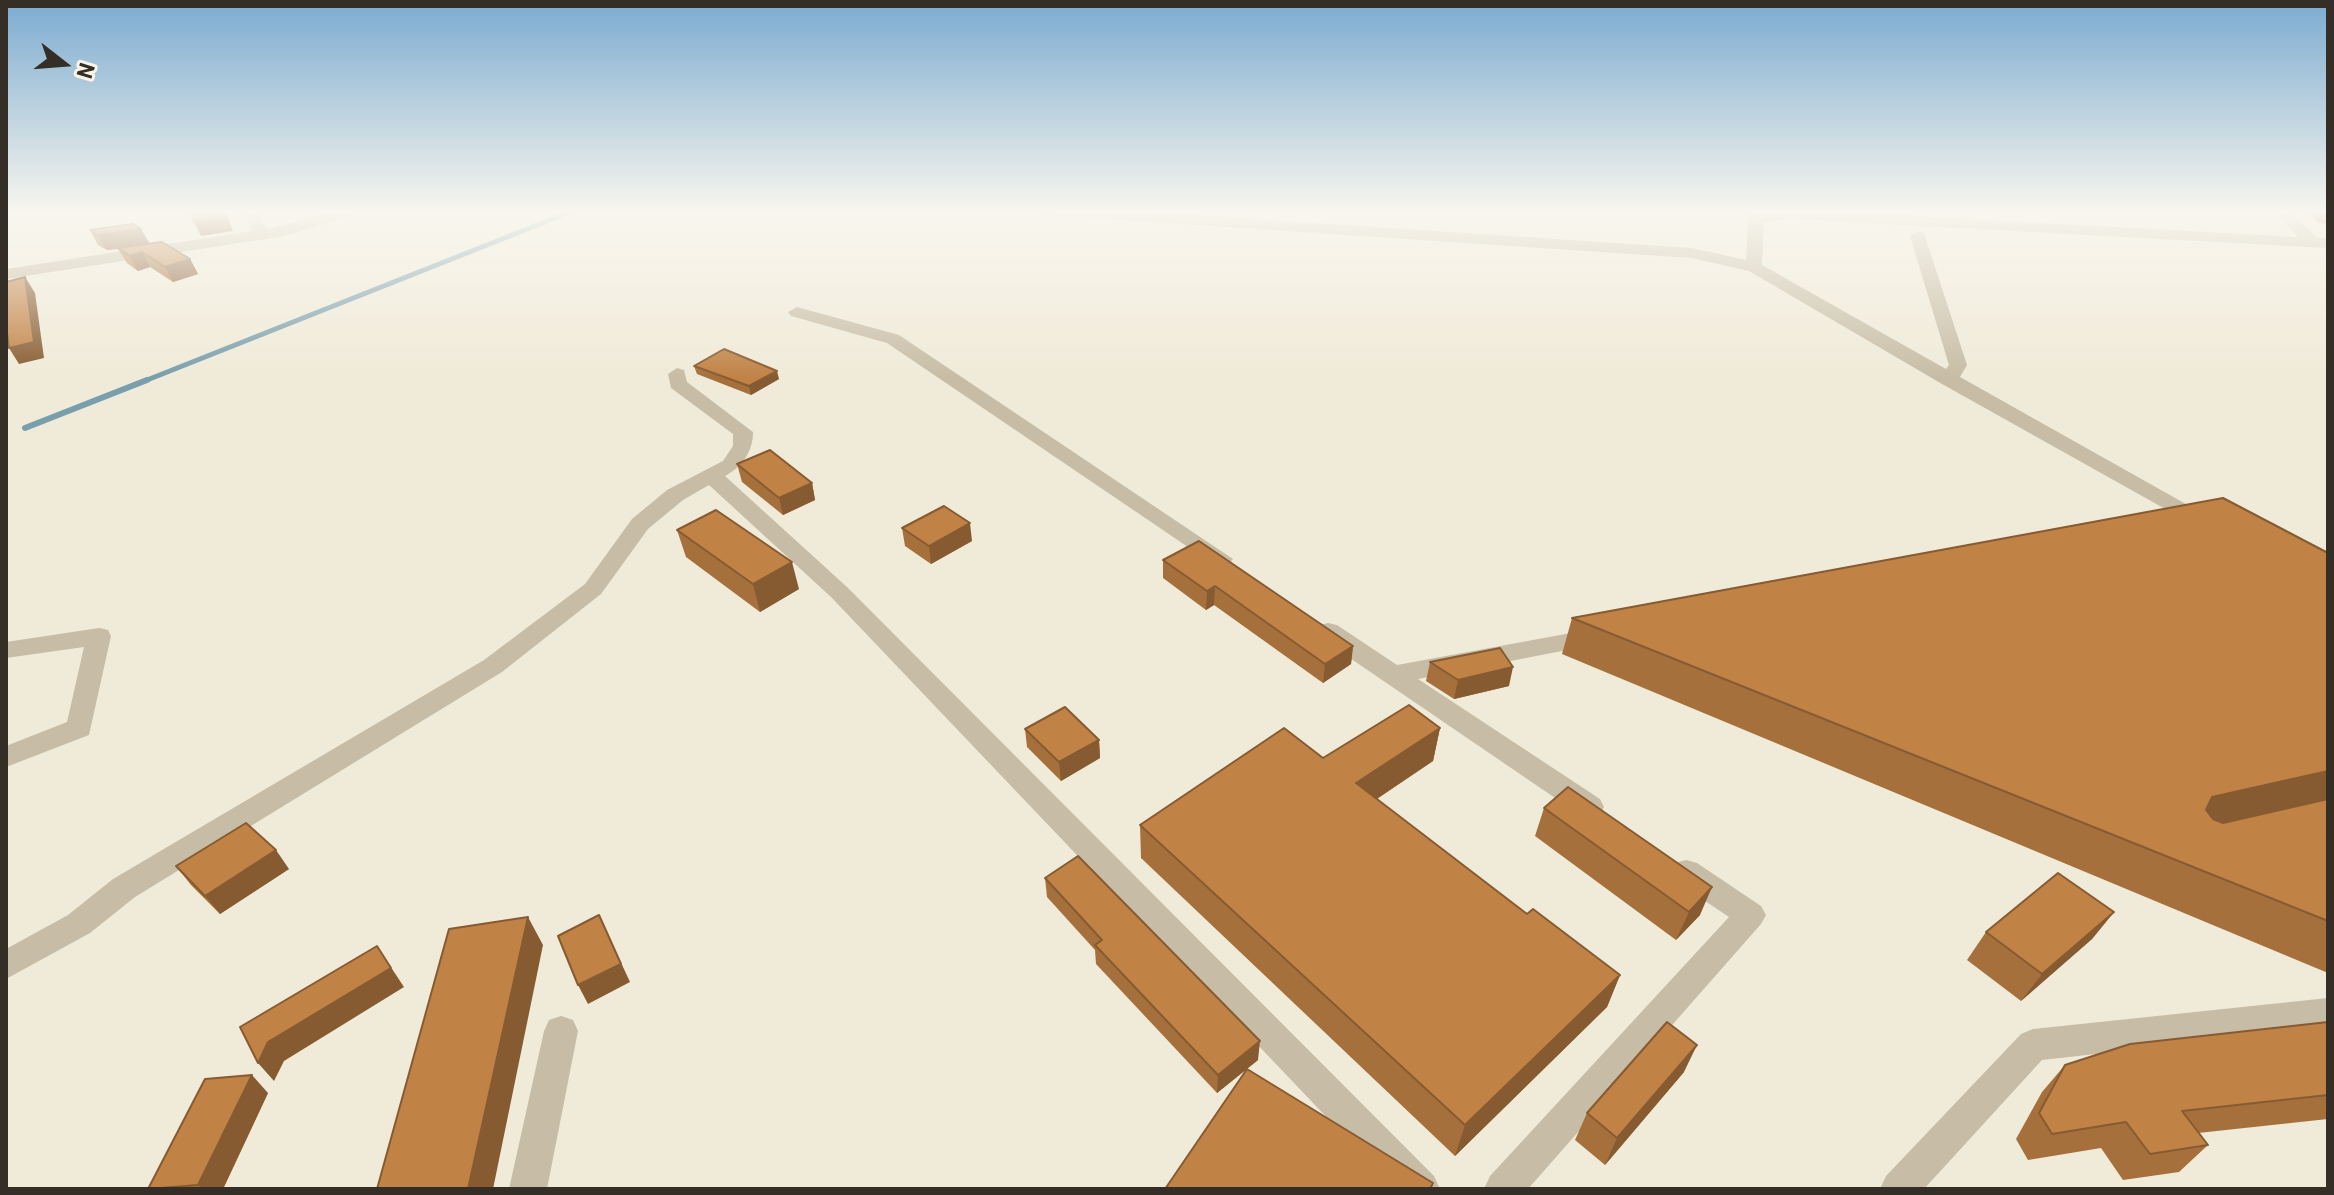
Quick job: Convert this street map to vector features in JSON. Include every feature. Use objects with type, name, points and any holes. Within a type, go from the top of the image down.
[{"type":"street","points":[[6,274],[60,266]]},
{"type":"street","points":[[1749,266],[2207,525],[2169,527]]},
{"type":"street","points":[[1927,266],[1958,365],[1949,380]]},
{"type":"street","points":[[797,312],[893,339],[1235,569]]},
{"type":"street","points":[[6,965],[79,924],[124,888],[493,666],[593,589],[640,524],[675,495],[730,465],[743,446],[743,432],[678,384],[677,374]]},
{"type":"street","points":[[713,477],[839,592],[1421,1189]]},
{"type":"street","points":[[1314,622],[1618,826]]},
{"type":"street","points":[[1393,675],[1625,630]]},
{"type":"street","points":[[6,650],[99,636],[79,728],[6,757]]},
{"type":"street","points":[[1503,1189],[1750,915],[1657,853]]},
{"type":"street","points":[[1899,1189],[2033,1045],[2328,1013]]},
{"type":"street","points":[[528,1189],[561,1031]]},
{"type":"building","points":[[25,277],[34,342],[9,348],[6,282]]},
{"type":"building","points":[[724,349],[777,371],[749,386],[694,366]]},
{"type":"building","points":[[770,450],[812,483],[779,498],[737,464]]},
{"type":"building","points":[[2223,498],[2328,553],[2328,771],[2212,797],[2206,810],[2213,819],[2223,823],[2328,799],[2328,921],[1572,618]]},
{"type":"building","points":[[944,506],[970,523],[929,546],[902,528]]},
{"type":"building","points":[[716,510],[792,562],[753,584],[677,530]]},
{"type":"building","points":[[1199,541],[1353,646],[1325,664],[1215,586],[1207,591],[1163,560]]},
{"type":"building","points":[[1500,648],[1513,667],[1458,680],[1430,662]]},
{"type":"building","points":[[1409,705],[1440,728],[1356,783],[1527,914],[1533,909],[1620,975],[1465,1125],[1140,825],[1284,728],[1323,758]]},
{"type":"building","points":[[1065,707],[1099,740],[1059,762],[1025,729]]},
{"type":"building","points":[[1568,787],[1712,887],[1689,912],[1544,808]]},
{"type":"building","points":[[246,823],[276,850],[205,896],[176,866]]},
{"type":"building","points":[[1078,856],[1260,1041],[1218,1075],[1095,945],[1102,940],[1045,878]]},
{"type":"building","points":[[2058,873],[2114,912],[2042,974],[1986,932]]},
{"type":"building","points":[[599,915],[621,964],[578,985],[558,936]]},
{"type":"building","points":[[528,917],[468,1189],[377,1189],[449,929]]},
{"type":"building","points":[[377,946],[391,968],[268,1042],[258,1063],[240,1027]]},
{"type":"building","points":[[1667,1022],[1697,1045],[1617,1138],[1587,1113]]},
{"type":"building","points":[[2328,1022],[2328,1095],[2182,1111],[2208,1145],[2150,1154],[2126,1122],[2052,1134],[2039,1113],[2065,1065],[2130,1044]]},
{"type":"building","points":[[1247,1069],[1433,1183],[1430,1189],[1165,1189]]},
{"type":"building","points":[[252,1075],[198,1185],[148,1189],[205,1079]]},
{"type":"waterway","points":[[142,382],[435,266]]},
{"type":"waterway","points":[[25,428],[147,380]]}]
